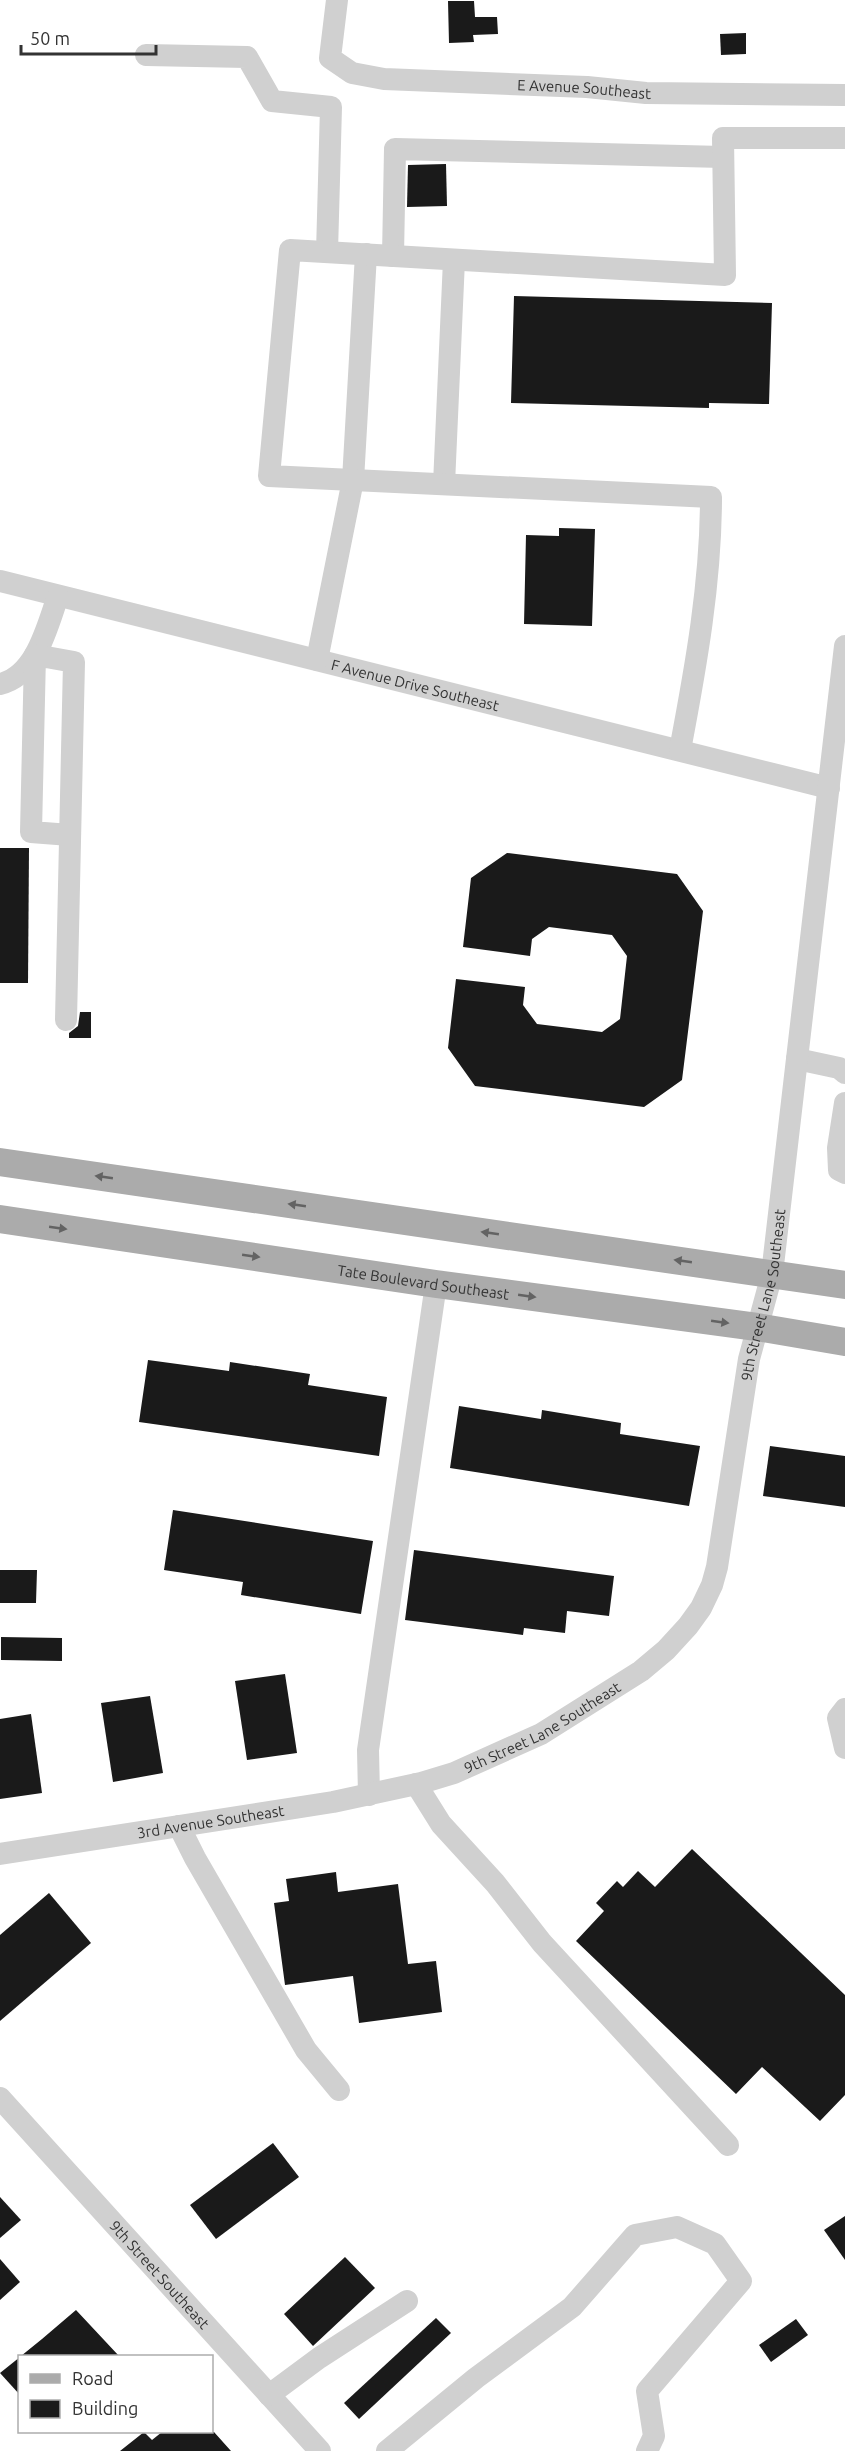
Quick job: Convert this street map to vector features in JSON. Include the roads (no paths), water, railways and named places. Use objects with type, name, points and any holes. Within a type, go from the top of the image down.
[{"type":"main road","points":[[0,1162],[845,1285]]},
{"type":"main road","name":"Tate Boulevard Southeast","points":[[0,1219],[436,1284],[757,1327],[845,1342]]},
{"type":"street","name":"E Avenue Southeast","points":[[337,0],[330,58],[352,73],[384,80],[587,87],[646,93],[845,95]]},
{"type":"street","points":[[146,55],[247,57],[272,101],[331,107],[327,252]]},
{"type":"street","points":[[680,750],[697,664],[711,541],[711,497],[269,476],[290,250],[725,275],[723,138],[845,138]]},
{"type":"street","points":[[393,256],[395,149],[723,157]]},
{"type":"street","points":[[317,660],[353,480],[366,254]]},
{"type":"street","points":[[444,484],[454,260]]},
{"type":"street","name":"F Avenue Drive Southeast","points":[[0,581],[829,788]]},
{"type":"street","points":[[0,684],[13,681],[35,655],[58,596]]},
{"type":"street","name":"9th Street Lane Southeast","points":[[418,1783],[454,1773],[507,1751],[575,1714],[641,1671],[666,1650],[688,1626],[701,1608],[717,1567],[740,1412],[757,1327],[772,1274],[845,645]]},
{"type":"street","points":[[35,655],[74,662],[66,1020]]},
{"type":"street","points":[[35,655],[31,832],[70,835]]},
{"type":"street","points":[[797,1059],[839,1068],[845,1073]]},
{"type":"street","points":[[845,1102],[838,1148],[839,1170],[845,1173]]},
{"type":"street","points":[[369,1795],[368,1750],[436,1284]]},
{"type":"street","points":[[845,1709],[838,1718],[845,1748]]},
{"type":"street","points":[[418,1783],[441,1824],[495,1883],[542,1943],[728,2145]]},
{"type":"street","name":"3rd Avenue Southeast","points":[[0,1854],[369,1795],[418,1783]]},
{"type":"street","points":[[179,1826],[195,1858],[306,2050],[339,2090]]},
{"type":"street","name":"9th Street Southeast","points":[[0,2098],[320,2451]]},
{"type":"street","points":[[387,2451],[476,2378],[572,2307],[635,2235],[678,2226],[715,2244],[741,2281],[647,2391],[654,2436],[647,2451]]},
{"type":"street","points":[[269,2395],[319,2358],[407,2301]]}]
